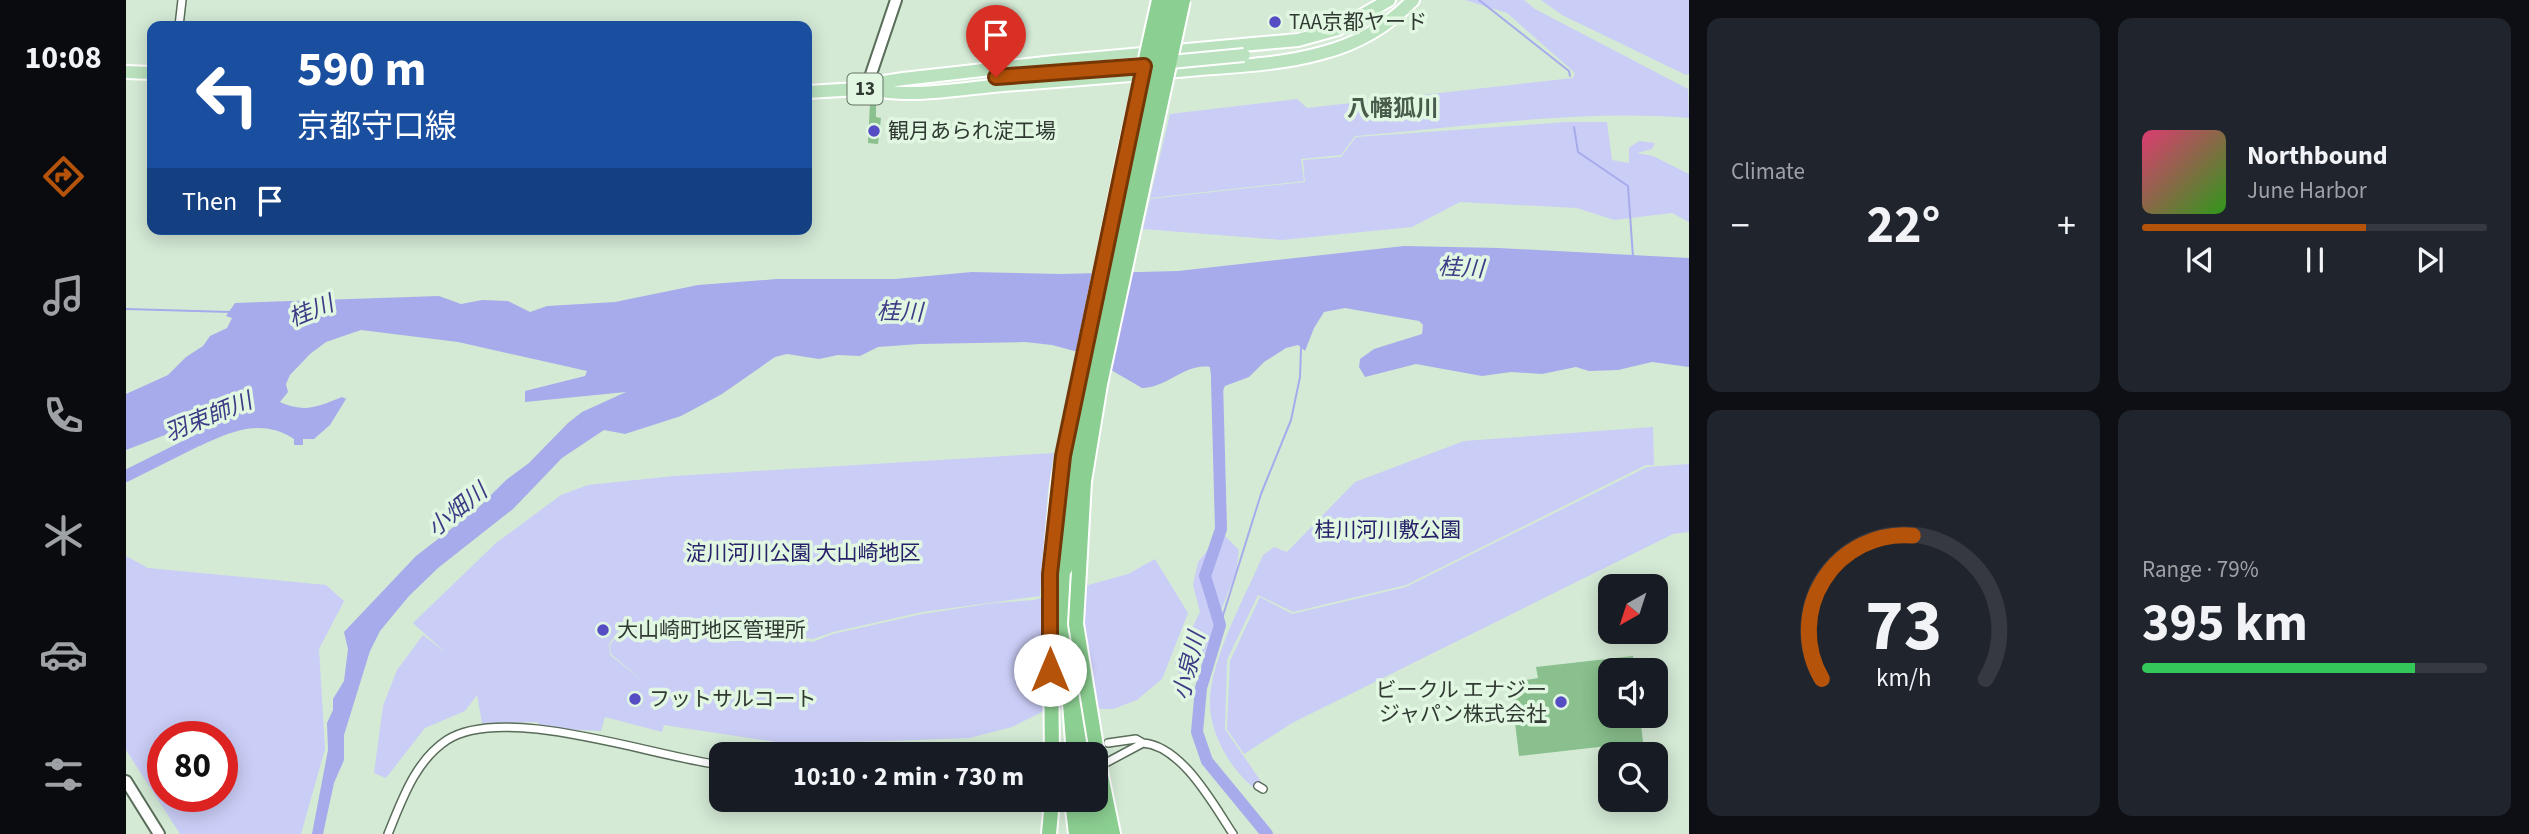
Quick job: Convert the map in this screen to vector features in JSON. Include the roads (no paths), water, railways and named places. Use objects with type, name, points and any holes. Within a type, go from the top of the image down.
[{"type":"highway","points":[[1052,742],[1050,574],[1059,480],[1074,393],[1159,0]]},
{"type":"highway","points":[[1066,742],[1062,656],[1072,480],[1089,382],[1171,0]]},
{"type":"highway","points":[[1086,742],[1076,624],[1079,530],[1091,436],[1183,0]]},
{"type":"highway","points":[[1065,569],[1067,676],[1073,742]]},
{"type":"highway","points":[[1076,624],[1090,724],[1113,834]]},
{"type":"highway","points":[[1049,834],[1051,812]]},
{"type":"highway","points":[[1073,812],[1076,834]]},
{"type":"highway","points":[[1083,812],[1087,834]]},
{"type":"highway","points":[[1096,812],[1101,834]]},
{"type":"main road","name":"13","points":[[868,89],[884,82],[903,79],[1054,62],[1240,56],[1317,36],[1351,23],[1389,0]]},
{"type":"main road","name":"13","points":[[1385,14],[1398,0]]},
{"type":"main road","name":"13","points":[[868,89],[886,93],[1057,84],[1240,56],[1323,41],[1385,14],[1406,0]]},
{"type":"main road","name":"13","points":[[812,92],[1336,49],[1385,25],[1413,0]]},
{"type":"main road","points":[[126,72],[147,73]]},
{"type":"street","points":[[180,21],[182,0]]},
{"type":"street","points":[[868,89],[896,0]]},
{"type":"street","points":[[1054,62],[1057,84]]},
{"type":"street","points":[[388,834],[411,781],[427,757],[447,740],[474,730],[490,727],[560,732],[709,763]]},
{"type":"street","points":[[1108,743],[1136,739],[1161,748],[1176,758],[1212,801],[1233,834]]},
{"type":"street","points":[[1108,762],[1143,743]]},
{"type":"street","points":[[126,781],[159,834]]},
{"type":"water","name":"桂川","points":[[1404,246],[1689,258],[1689,367],[1652,362],[1618,370],[1589,371],[1576,367],[1542,374],[1511,372],[1482,376],[1416,364],[1365,377],[1359,367],[1360,359],[1374,349],[1422,334],[1423,325],[1419,321],[1345,308],[1324,312],[1305,351],[1298,345],[1286,348],[1264,362],[1249,377],[1225,386],[1221,395],[1213,394],[1210,367],[1192,369],[1160,384],[1142,388],[1082,353],[1052,345],[1025,342],[878,347],[860,356],[838,355],[819,359],[787,354],[775,357],[722,394],[681,416],[625,434],[604,430],[562,458],[513,509],[438,568],[409,596],[380,631],[370,651],[344,735],[344,760],[334,783],[323,834],[312,834],[328,750],[327,723],[333,710],[333,699],[344,681],[348,649],[344,632],[416,556],[478,508],[506,480],[529,463],[568,423],[582,412],[626,392],[525,402],[525,391],[585,376],[587,371],[458,342],[361,330],[326,342],[290,375],[286,384],[288,392],[280,402],[304,408],[342,397],[346,399],[330,425],[314,439],[303,439],[303,445],[294,445],[294,439],[282,433],[259,428],[235,432],[200,446],[197,432],[178,430],[126,450],[126,394],[168,375],[186,357],[203,346],[210,336],[227,328],[232,318],[226,316],[235,303],[439,296],[461,304],[482,300],[508,301],[530,312],[547,306],[615,302],[698,285],[777,279],[895,279],[972,272],[1061,274],[1178,271]]},
{"type":"waterway","points":[[1479,0],[1569,71],[1570,76]]},
{"type":"waterway","points":[[1574,127],[1578,152],[1628,186],[1633,257]]},
{"type":"waterway","points":[[126,309],[230,312]]},
{"type":"waterway","points":[[1220,625],[1261,494],[1291,420],[1300,377],[1301,348]]},
{"type":"waterway","name":"小泉川","points":[[1217,381],[1221,529],[1205,576],[1220,625],[1201,688],[1197,732],[1207,761],[1267,834]]},
{"type":"waterway","name":"羽束師川","points":[[126,476],[212,433]]},
{"type":"place","name":"TAA京都ヤード","points":[[1275,22]]},
{"type":"place","name":"観月あられ淀工場","points":[[874,131]]},
{"type":"place","name":"大山崎町地区管理所","points":[[603,630]]},
{"type":"place","name":"フットサルコート","points":[[635,699]]},
{"type":"place","name":"ビークル エナジー ジャパン株式会社","points":[[1561,702]]},
{"type":"district","name":"八幡狐川","points":[[1393,108]]},
{"type":"water label","name":"小畑川","points":[[457,510]]},
{"type":"park label","name":"桂川河川敷公園","points":[[1388,530]]},
{"type":"park label","name":"淀川河川公園 大山崎地区","points":[[803,553]]}]
